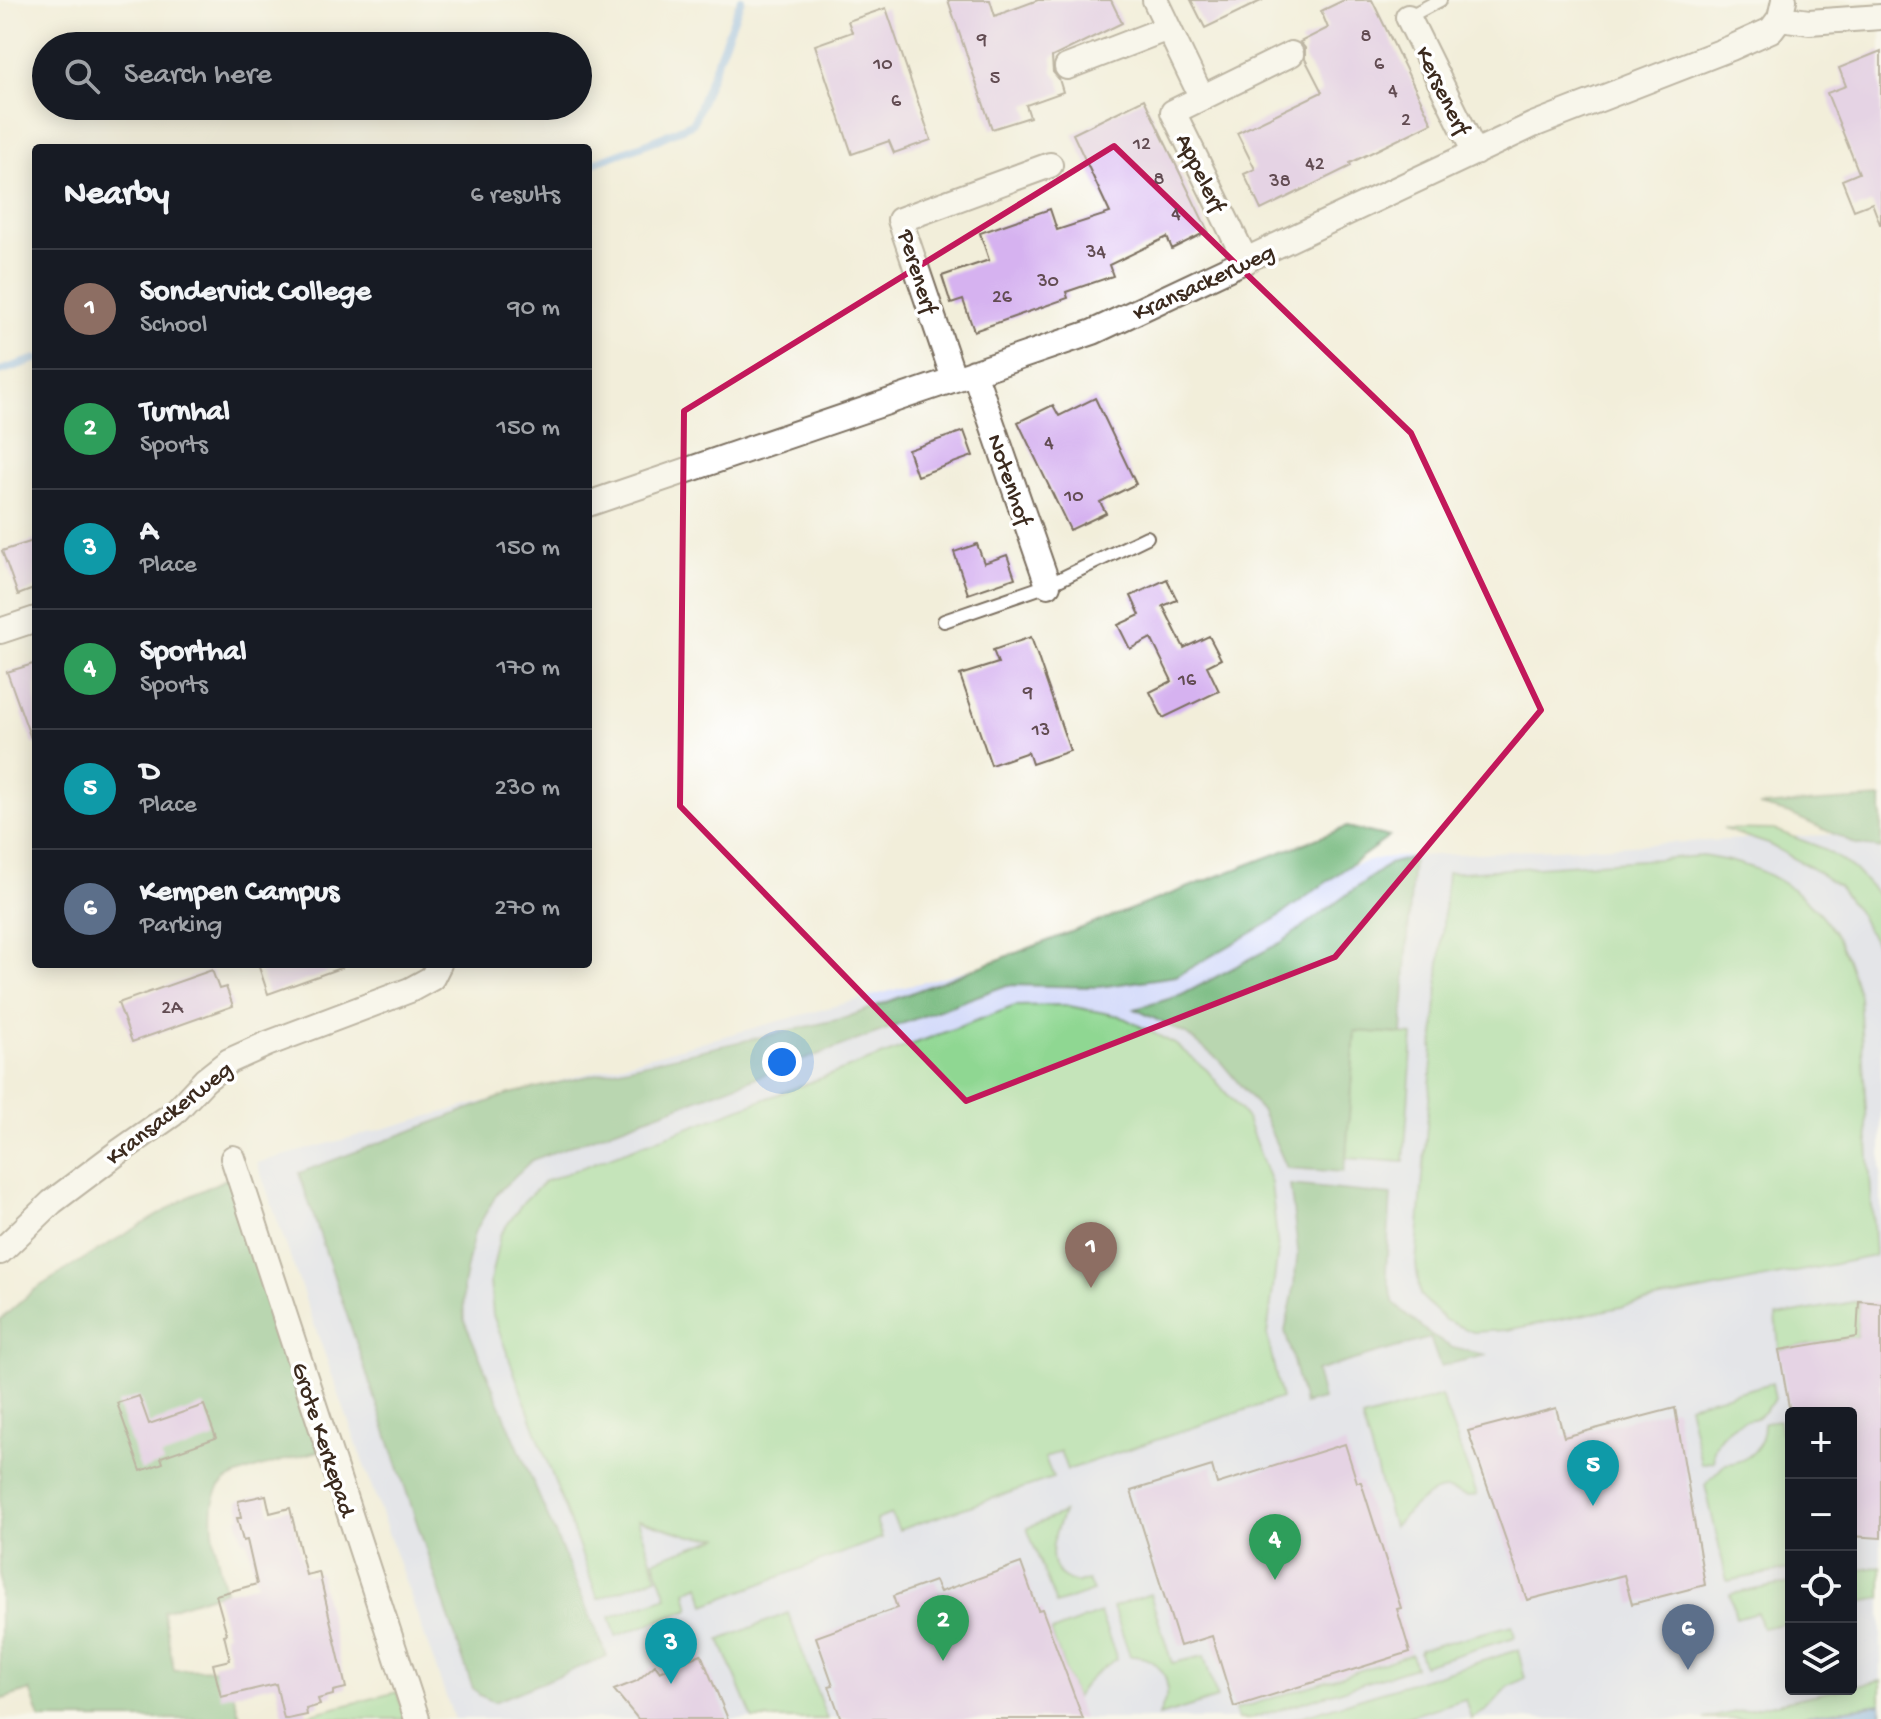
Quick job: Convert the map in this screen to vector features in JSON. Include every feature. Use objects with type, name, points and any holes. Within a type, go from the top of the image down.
[{"type":"street","name":"Appelerf","points":[[1155,0],[1202,98]]},
{"type":"street","points":[[1782,9],[1809,22],[1881,17]]},
{"type":"street","name":"Kransackerweg","points":[[592,503],[1093,332],[1533,125],[1771,30],[1782,9]]},
{"type":"street","name":"Kersenerf","points":[[1408,17],[1475,153]]},
{"type":"street","points":[[1067,67],[1168,28]]},
{"type":"street","name":"Appelerf","points":[[1246,261],[1173,112],[1291,54]]},
{"type":"street","name":"Perenerf","points":[[964,376],[900,220],[1050,165]]},
{"type":"street","name":"Notenhof","points":[[964,376],[1048,585]]},
{"type":"street","points":[[0,631],[32,620]]},
{"type":"street","name":"Kransackerweg","points":[[0,1252],[52,1202],[173,1114],[205,1080],[229,1061],[410,990],[432,978],[437,968]]},
{"type":"street","name":"Grote Kerkepad","points":[[233,1158],[417,1719]]},
{"type":"lane","name":"Kersenerf","points":[[1408,17],[1440,0]]},
{"type":"lane","points":[[944,621],[1048,585],[1147,537]]},
{"type":"highlighted area","points":[[1114,146],[1411,433],[1541,710],[1335,957],[966,1101],[680,806],[684,411]]},
{"type":"shaded area","points":[[1881,832],[1881,1719],[454,1719],[257,1163],[1380,858]]},
{"type":"green space","points":[[1881,798],[1881,849],[1856,844],[1790,814],[1759,806]]},
{"type":"green space","points":[[1347,827],[1389,837],[1271,922],[1176,976],[1099,987],[1007,985],[532,1160],[498,1192],[474,1233],[463,1286],[464,1320],[607,1656],[494,1702],[473,1689],[299,1173],[509,1094],[845,1018]]},
{"type":"green space","points":[[1723,829],[1775,830],[1822,848],[1854,869],[1881,898],[1881,957],[1859,914],[1838,886],[1768,844]]},
{"type":"green space","points":[[1703,856],[1754,869],[1796,892],[1829,925],[1844,952],[1859,996],[1875,1256],[1507,1330],[1473,1332],[1445,1320],[1420,1295],[1416,1264],[1447,873]]},
{"type":"green space","points":[[1413,857],[1402,1034],[1355,1031],[1343,1172],[1287,1168],[1261,1110],[1220,1061],[1186,1034],[1135,1009],[1182,995],[1282,942],[1389,864]]},
{"type":"green space","points":[[1064,1005],[1120,1016],[1175,1044],[1207,1070],[1246,1117],[1271,1183],[1278,1250],[1267,1335],[1281,1398],[1067,1470],[1060,1451],[1045,1458],[1053,1478],[899,1530],[891,1514],[876,1520],[882,1538],[705,1605],[700,1585],[686,1591],[690,1609],[616,1636],[610,1617],[667,1597],[654,1560],[721,1537],[691,1536],[638,1520],[657,1577],[598,1599],[493,1315],[490,1282],[500,1235],[524,1201],[545,1181],[1015,1006]]},
{"type":"green space","points":[[1355,1031],[1413,1035],[1404,1162],[1346,1158]]},
{"type":"green space","points":[[228,1178],[323,1450],[255,1469],[223,1483],[213,1505],[212,1519],[225,1591],[163,1611],[174,1670],[226,1669],[241,1719],[40,1719],[30,1690],[0,1700],[0,1320],[34,1290],[95,1252],[192,1195]]},
{"type":"green space","points":[[1290,1185],[1391,1195],[1386,1271],[1394,1304],[1433,1337],[1453,1348],[1487,1355],[1440,1366],[1430,1338],[1316,1371],[1323,1399],[1304,1404],[1285,1331],[1298,1250]]},
{"type":"green space","points":[[1859,1301],[1857,1337],[1779,1350],[1776,1316]]},
{"type":"green space","points":[[1772,1383],[1775,1399],[1756,1418],[1731,1427],[1717,1442],[1714,1461],[1701,1464],[1688,1405]]},
{"type":"green space","points":[[1441,1396],[1477,1495],[1438,1491],[1417,1504],[1393,1527],[1362,1419]]},
{"type":"green space","points":[[1779,1420],[1785,1458],[1785,1570],[1727,1581],[1705,1485],[1725,1464],[1734,1463],[1754,1452],[1762,1439],[1764,1422]]},
{"type":"green space","points":[[1063,1513],[1053,1547],[1054,1564],[1070,1580],[1088,1581],[1093,1591],[1056,1604],[1027,1528]]},
{"type":"green space","points":[[1881,1566],[1881,1598],[1857,1603],[1857,1571]]},
{"type":"green space","points":[[1785,1584],[1785,1623],[1762,1628],[1757,1612],[1736,1618],[1730,1594]]},
{"type":"green space","points":[[1150,1594],[1172,1663],[1204,1656],[1217,1698],[1159,1716],[1167,1692],[1165,1677],[1151,1661],[1130,1656],[1113,1607]]},
{"type":"green space","points":[[788,1613],[827,1719],[753,1719],[720,1640]]},
{"type":"green space","points":[[1100,1613],[1117,1659],[1093,1676],[1075,1698],[1051,1632]]},
{"type":"green space","points":[[1512,1625],[1515,1637],[1423,1665],[1421,1649]]},
{"type":"green space","points":[[1518,1650],[1525,1678],[1508,1687],[1487,1710],[1471,1719],[1465,1699],[1401,1719],[1293,1719]]},
{"type":"green space","points":[[1411,1654],[1415,1667],[1249,1719],[1238,1719],[1235,1710]]},
{"type":"green space","points":[[1881,1681],[1881,1704],[1779,1719],[1704,1719],[1814,1695],[1857,1695],[1857,1686]]},
{"type":"green space","points":[[397,1692],[405,1719],[298,1719],[299,1717]]},
{"type":"water","points":[[1881,1704],[1881,1719],[1779,1719]]},
{"type":"building","points":[[948,0],[990,0],[995,16],[1038,0],[1111,0],[1122,23],[1052,57],[1053,72],[1063,92],[1026,105],[1030,117],[992,129]]},
{"type":"building","points":[[1191,0],[1263,0],[1205,28]]},
{"type":"building","points":[[1344,0],[1372,0],[1432,123],[1261,210],[1244,174],[1255,169],[1237,133],[1322,92],[1300,42],[1328,28],[1321,11]]},
{"type":"building","points":[[886,8],[931,140],[894,153],[889,141],[852,154],[815,45],[852,32],[848,21]]},
{"type":"building","points":[[1881,51],[1880,224],[1872,203],[1854,210],[1842,180],[1859,173],[1827,93],[1846,86],[1839,68]]},
{"type":"building","points":[[1144,99],[1208,231],[1172,249],[1167,237],[1109,265],[1113,276],[1066,292],[1068,298],[974,331],[963,300],[951,304],[942,276],[989,260],[980,233],[1050,209],[1057,230],[1110,213],[1073,134]]},
{"type":"building","points":[[1095,398],[1136,484],[1100,502],[1106,513],[1070,530],[1018,422],[1053,405],[1059,416]]},
{"type":"building","points":[[964,431],[973,456],[917,476],[908,450]]},
{"type":"building","points":[[32,541],[32,590],[18,595],[2,551]]},
{"type":"building","points":[[977,544],[984,563],[1007,555],[1015,578],[968,594],[954,552]]},
{"type":"building","points":[[1167,579],[1177,600],[1163,606],[1184,648],[1209,636],[1221,659],[1207,666],[1219,691],[1163,718],[1150,692],[1172,681],[1151,638],[1130,649],[1118,625],[1140,615],[1131,596]]},
{"type":"building","points":[[1031,637],[1070,751],[1032,764],[1028,752],[991,765],[960,675],[998,663],[993,650]]},
{"type":"building","points":[[32,664],[32,741],[7,672]]},
{"type":"building","points":[[259,968],[340,968],[268,994]]},
{"type":"building","points":[[212,970],[219,989],[226,987],[233,1006],[132,1042],[118,1003]]},
{"type":"building","points":[[1859,1301],[1881,1303],[1881,1538],[1857,1536],[1857,1407],[1789,1407],[1779,1350],[1857,1337]]},
{"type":"building","points":[[139,1396],[149,1424],[204,1405],[216,1438],[161,1457],[163,1463],[141,1471],[117,1403]]},
{"type":"building","points":[[1556,1408],[1564,1437],[1675,1408],[1705,1585],[1632,1604],[1624,1575],[1527,1600],[1468,1431]]},
{"type":"building","points":[[1345,1444],[1357,1482],[1361,1482],[1401,1608],[1397,1609],[1410,1652],[1234,1707],[1212,1636],[1180,1646],[1131,1491],[1212,1466],[1217,1484]]},
{"type":"building","points":[[266,1495],[270,1513],[290,1508],[306,1575],[319,1572],[346,1688],[318,1699],[320,1705],[306,1709],[307,1715],[288,1719],[284,1719],[276,1684],[221,1697],[213,1664],[230,1660],[224,1635],[227,1634],[216,1595],[257,1584],[247,1540],[243,1541],[237,1518],[241,1518],[238,1501]]},
{"type":"building","points":[[1021,1563],[1038,1610],[1042,1609],[1083,1719],[841,1719],[816,1637],[897,1608],[893,1596],[935,1581],[940,1592]]},
{"type":"building","points":[[701,1654],[728,1719],[638,1719],[614,1690],[637,1681],[655,1665],[660,1672]]},
{"type":"waterway","points":[[592,164],[693,123],[741,0]]},
{"type":"waterway","points":[[0,371],[32,360]]},
{"type":"place","name":"Sondervick College","points":[[1091,1288]]},
{"type":"place","name":"D","points":[[1593,1506]]},
{"type":"place","name":"Sporthal","points":[[1275,1580]]},
{"type":"place","name":"Turnhal","points":[[943,1661]]},
{"type":"place","name":"Kempen Campus","points":[[1688,1670]]},
{"type":"place","name":"A","points":[[671,1684]]}]
